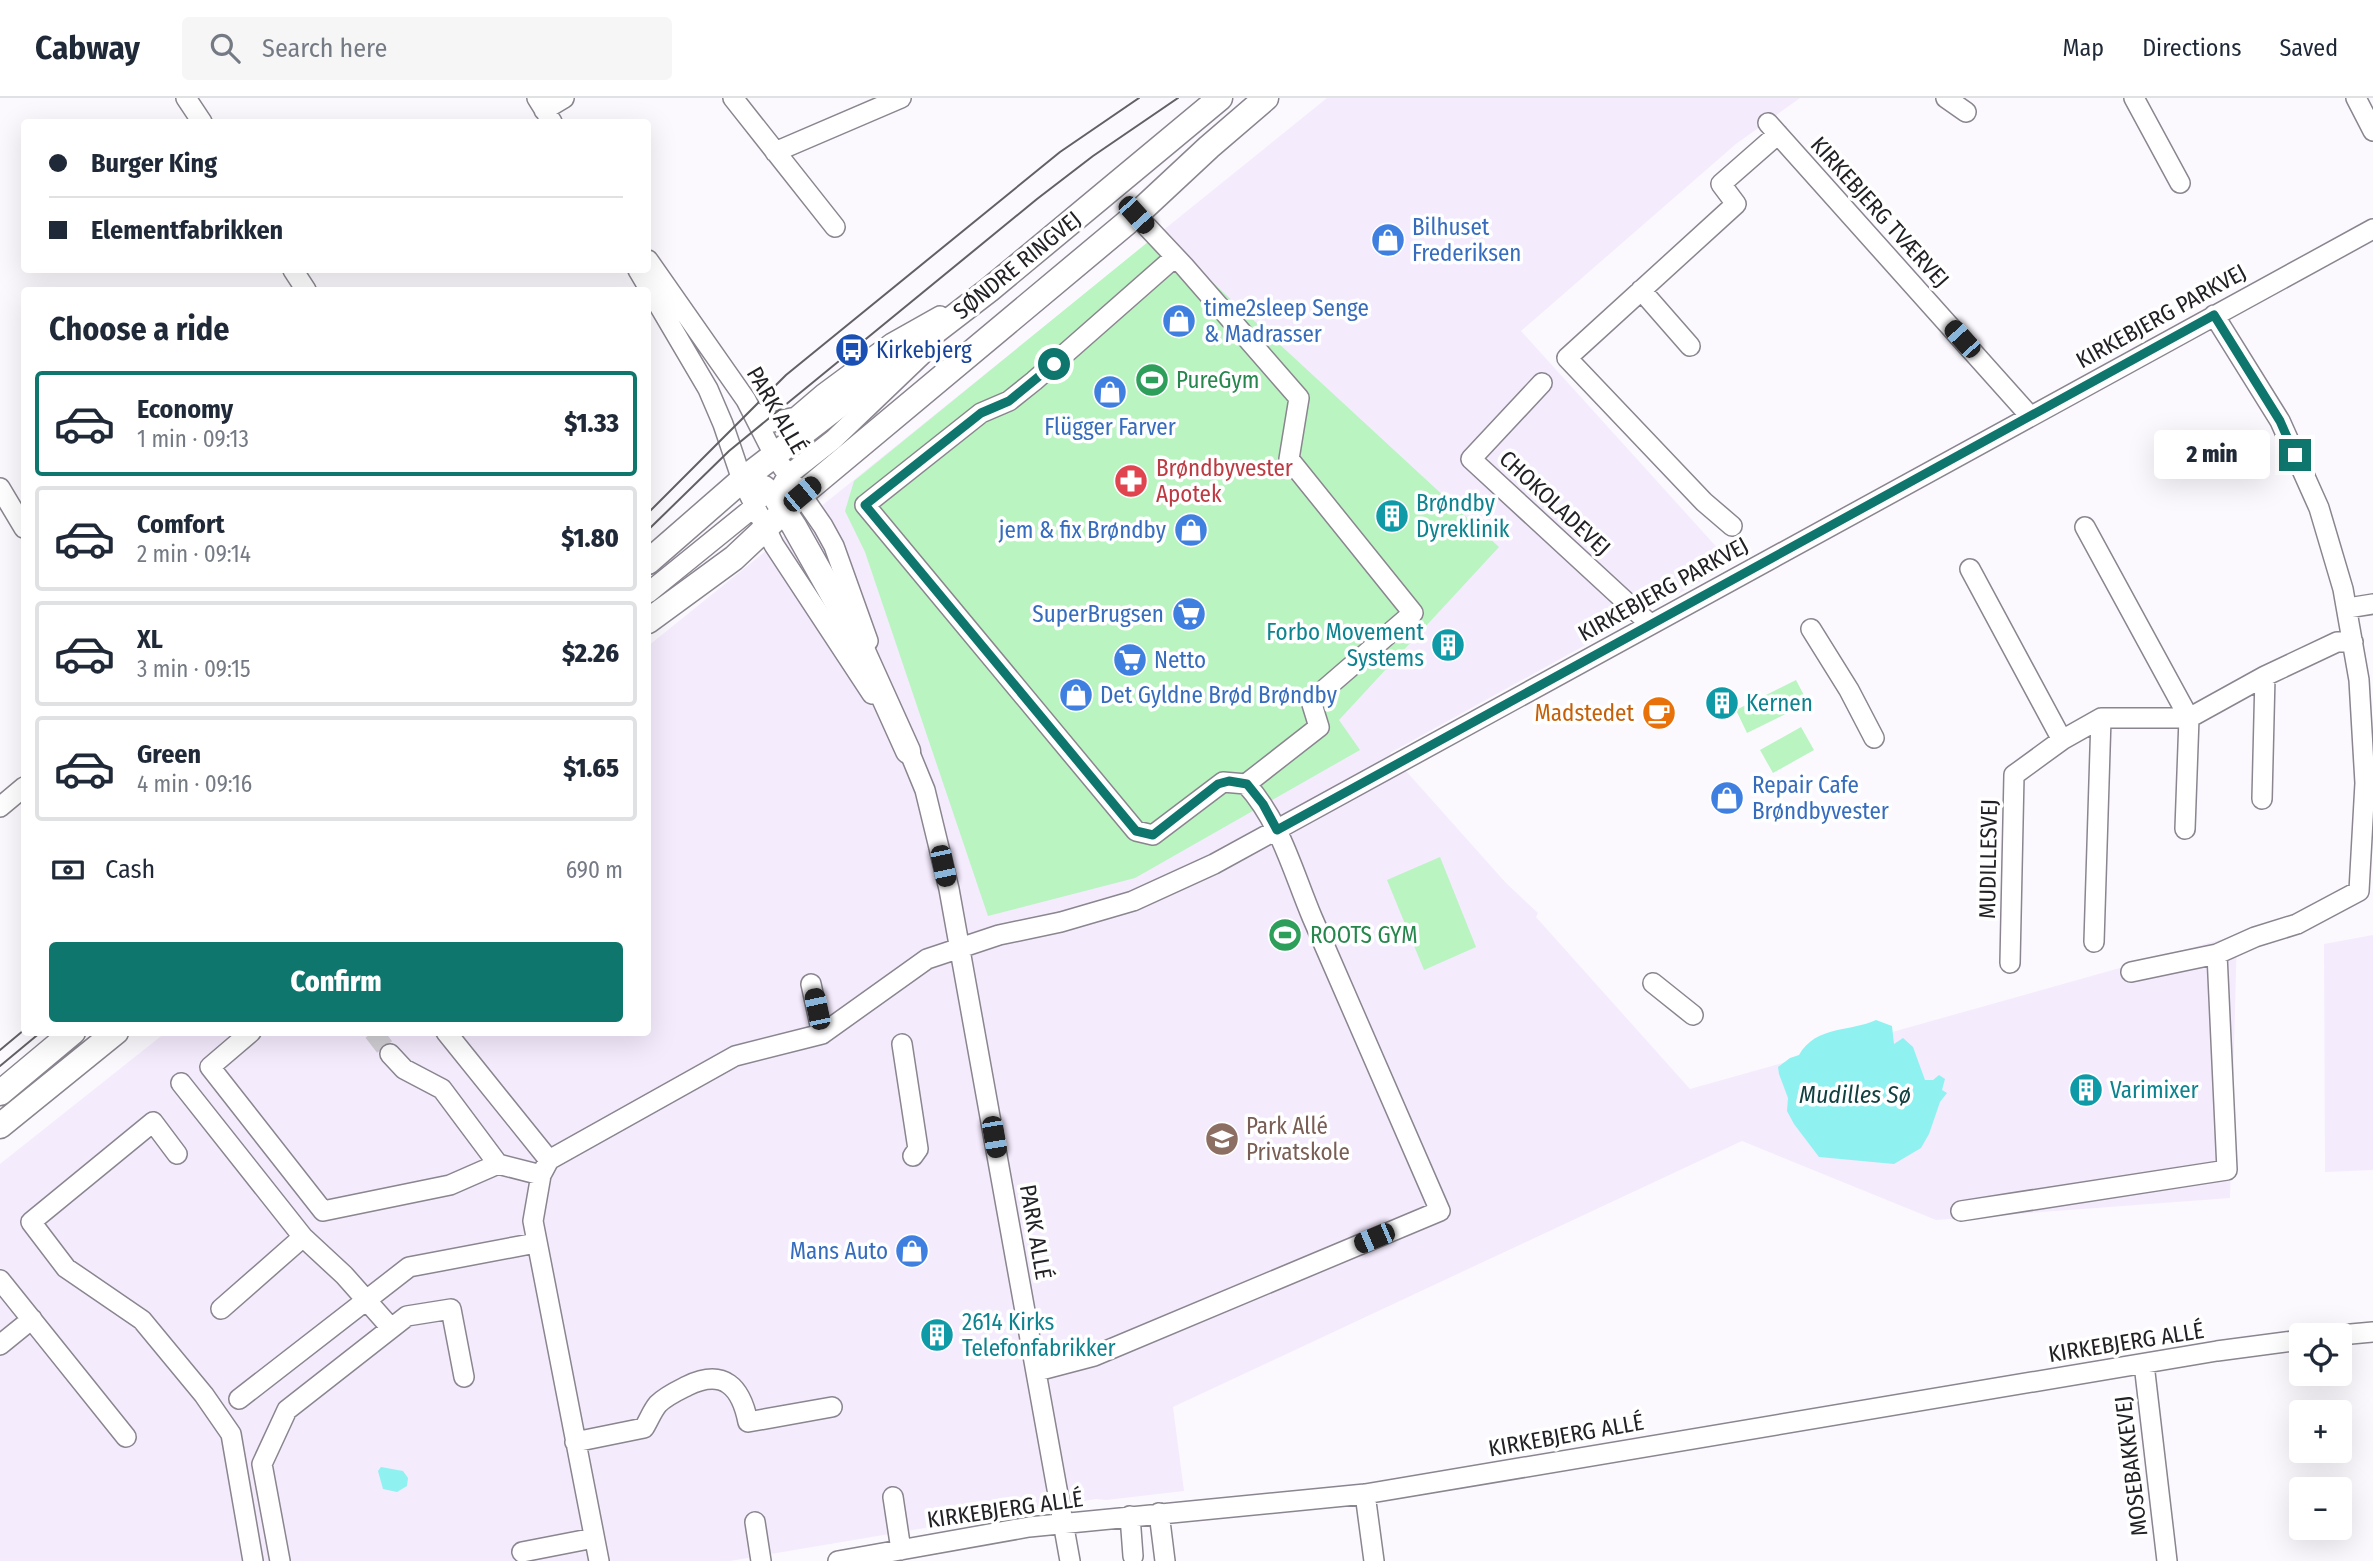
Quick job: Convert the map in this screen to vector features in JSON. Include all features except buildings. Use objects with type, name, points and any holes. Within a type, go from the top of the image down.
[{"type":"main road","name":"SØNDRE RINGVEJ","points":[[651,619],[734,558],[772,498],[774,455],[989,290],[1220,98]]},
{"type":"main road","name":"SØNDRE RINGVEJ","points":[[651,560],[772,498],[1136,215],[1209,146],[1266,98]]},
{"type":"main road","points":[[772,498],[857,638],[908,751]]},
{"type":"main road","points":[[0,1093],[69,1036]]},
{"type":"main road","points":[[0,1126],[111,1036]]},
{"type":"street","points":[[186,98],[200,119]]},
{"type":"street","points":[[544,110],[564,98]]},
{"type":"street","points":[[733,98],[835,227]]},
{"type":"street","points":[[775,152],[901,98]]},
{"type":"street","points":[[1946,98],[1966,113]]},
{"type":"street","points":[[2134,98],[2180,183]]},
{"type":"street","points":[[2356,98],[2373,131]]},
{"type":"street","name":"KIRKEBJERG TVÆRVEJ","points":[[1732,526],[1704,502],[1567,358],[1736,204],[1721,184],[1773,129],[2031,416]]},
{"type":"street","points":[[1136,215],[1175,257],[1299,398],[1289,459],[1413,613],[1311,701],[1319,727],[1247,784],[1223,782],[1153,835],[1136,831],[865,505],[981,413],[1009,401],[1034,382],[1175,257]]},
{"type":"street","name":"KIRKEBJERG PARKVEJ","points":[[822,1034],[927,959],[999,935],[1062,922],[1133,901],[1214,864],[2373,229]]},
{"type":"street","name":"PARK ALLÉ","points":[[641,273],[752,411],[774,455],[772,498]]},
{"type":"street","name":"PARK ALLÉ","points":[[654,288],[708,389],[723,424],[772,498]]},
{"type":"street","points":[[752,411],[773,422],[796,417],[892,343],[989,290]]},
{"type":"street","points":[[651,591],[772,498],[989,290]]},
{"type":"street","points":[[1641,290],[1690,346]]},
{"type":"street","points":[[2131,972],[2217,954],[2255,937],[2297,924],[2359,891],[2366,881],[2365,783],[2359,680],[2348,608],[2319,508],[2285,432],[2214,315]]},
{"type":"street","name":"CHOKOLADEVEJ","points":[[1542,383],[1471,459],[1650,624]]},
{"type":"street","points":[[0,488],[21,523]]},
{"type":"street","points":[[2085,527],[2189,718],[2185,829]]},
{"type":"street","points":[[1970,569],[2062,740]]},
{"type":"street","points":[[2348,608],[2373,604]]},
{"type":"street","points":[[1811,629],[1849,690],[1874,738]]},
{"type":"street","name":"MUDILLESVEJ","points":[[2010,963],[2014,775],[2062,740],[2101,718],[2189,718],[2265,676],[2337,642],[2353,642]]},
{"type":"street","points":[[2262,799],[2265,676]]},
{"type":"street","points":[[2094,942],[2101,718]]},
{"type":"street","name":"PARK ALLÉ","points":[[908,751],[933,818],[960,947],[1070,1561]]},
{"type":"street","points":[[1037,1371],[1067,1365],[1103,1353],[1440,1211],[1277,830],[1263,804],[1247,784]]},
{"type":"street","points":[[0,807],[21,790]]},
{"type":"street","points":[[1961,1210],[2227,1170],[2217,954]]},
{"type":"street","points":[[1653,983],[1693,1015]]},
{"type":"street","points":[[246,1036],[210,1067],[323,1211],[450,1185],[498,1164],[545,1167],[735,1056],[822,1034],[811,984]]},
{"type":"street","points":[[449,1036],[545,1167]]},
{"type":"street","points":[[902,1044],[918,1149],[913,1156]]},
{"type":"street","points":[[390,1054],[404,1069],[442,1089],[498,1164]]},
{"type":"street","points":[[181,1083],[303,1237],[344,1275],[391,1328]]},
{"type":"street","points":[[177,1154],[153,1122],[31,1222],[66,1268],[142,1320],[204,1395],[231,1434],[253,1561]]},
{"type":"street","points":[[545,1167],[533,1209],[536,1243],[599,1561]]},
{"type":"street","points":[[221,1309],[303,1237]]},
{"type":"street","points":[[239,1399],[409,1267],[536,1243]]},
{"type":"street","points":[[0,1280],[127,1437]]},
{"type":"street","points":[[280,1561],[262,1464],[287,1410],[407,1316],[451,1309],[464,1377]]},
{"type":"street","points":[[0,1345],[32,1319]]},
{"type":"street","points":[[2352,1334],[2373,1332]]},
{"type":"street","name":"KIRKEBJERG ALLÉ","points":[[838,1561],[1029,1527],[1365,1494],[2289,1342]]},
{"type":"street","name":"MOSEBAKKEVEJ","points":[[2144,1364],[2167,1561]]},
{"type":"street","points":[[575,1442],[644,1428],[663,1399],[696,1382],[712,1379],[735,1387],[745,1406],[748,1422],[832,1407]]},
{"type":"street","points":[[1365,1494],[1374,1561]]},
{"type":"street","points":[[893,1497],[901,1550]]},
{"type":"street","points":[[1159,1513],[1165,1561]]},
{"type":"street","points":[[1130,1516],[1133,1556]]},
{"type":"street","points":[[755,1522],[761,1561]]},
{"type":"street","points":[[522,1552],[594,1538]]},
{"type":"shaded area","points":[[1327,98],[1800,98],[1736,144],[1521,331],[1732,564],[1390,753],[1506,883],[1538,913],[1536,917],[1690,1089],[2237,935],[2230,1198],[1936,1220],[1742,1141],[1173,1407],[1184,1491],[1096,1499],[730,1561],[0,1561],[0,1164],[161,1036],[651,1036],[651,644]]},
{"type":"shaded area","points":[[2373,935],[2373,1170],[2325,1172],[2324,944]]},
{"type":"green space","points":[[1159,233],[1499,547],[1339,720],[1360,750],[1135,878],[988,916],[865,552],[845,511],[854,481]]},
{"type":"green space","points":[[1796,680],[1808,703],[1747,733],[1736,710]]},
{"type":"green space","points":[[1801,727],[1814,750],[1773,773],[1760,750]]},
{"type":"green space","points":[[1440,857],[1476,947],[1424,970],[1387,880]]},
{"type":"water","name":"Mudilles Sø","points":[[1876,1020],[1892,1026],[1894,1044],[1903,1038],[1913,1047],[1925,1080],[1933,1080],[1939,1075],[1945,1079],[1942,1090],[1947,1093],[1940,1102],[1921,1148],[1894,1164],[1819,1157],[1787,1111],[1788,1098],[1778,1067],[1799,1055],[1806,1045],[1824,1034]]},
{"type":"water","points":[[381,1467],[403,1471],[408,1478],[407,1486],[397,1492],[383,1489],[378,1471]]},
{"type":"tunnel","points":[[376,1036],[390,1054]]},
{"type":"tram line","points":[[651,510],[786,375],[1060,152],[1139,98]]},
{"type":"tram line","points":[[651,527],[729,451],[1037,199],[1093,156],[1178,98]]},
{"type":"tram line","points":[[0,1050],[21,1032]]},
{"type":"tram line","points":[[0,1066],[36,1036]]},
{"type":"place","name":"Bilhuset Frederiksen","points":[[1388,240]]},
{"type":"place","name":"time2sleep Senge & Madrasser","points":[[1179,321]]},
{"type":"place","name":"Kirkebjerg","points":[[852,350]]},
{"type":"place","name":"PureGym","points":[[1152,380]]},
{"type":"place","name":"Flügger Farver","points":[[1110,392]]},
{"type":"place","name":"Brøndbyvester Apotek","points":[[1131,481]]},
{"type":"place","name":"Brøndby Dyreklinik","points":[[1392,516]]},
{"type":"place","name":"jem & fix Brøndby","points":[[1191,530]]},
{"type":"place","name":"SuperBrugsen","points":[[1189,614]]},
{"type":"place","name":"Forbo Movement Systems","points":[[1448,645]]},
{"type":"place","name":"Netto","points":[[1130,660]]},
{"type":"place","name":"Det Gyldne Brød Brøndby","points":[[1076,695]]},
{"type":"place","name":"Kernen","points":[[1722,703]]},
{"type":"place","name":"Madstedet","points":[[1659,713]]},
{"type":"place","name":"Repair Cafe Brøndbyvester","points":[[1727,798]]},
{"type":"place","name":"ROOTS GYM","points":[[1285,935]]},
{"type":"place","name":"Varimixer","points":[[2086,1090]]},
{"type":"place","name":"Park Allé Privatskole","points":[[1222,1139]]},
{"type":"place","name":"Mans Auto","points":[[912,1251]]},
{"type":"place","name":"2614 Kirks Telefonfabrikker","points":[[937,1335]]},
{"type":"route","points":[[1054,364],[1009,401],[981,413],[865,505],[1136,831],[1153,835],[1218,784],[1229,781],[1247,784],[1258,796],[1277,830],[2214,315],[2280,421],[2295,455]]}]
